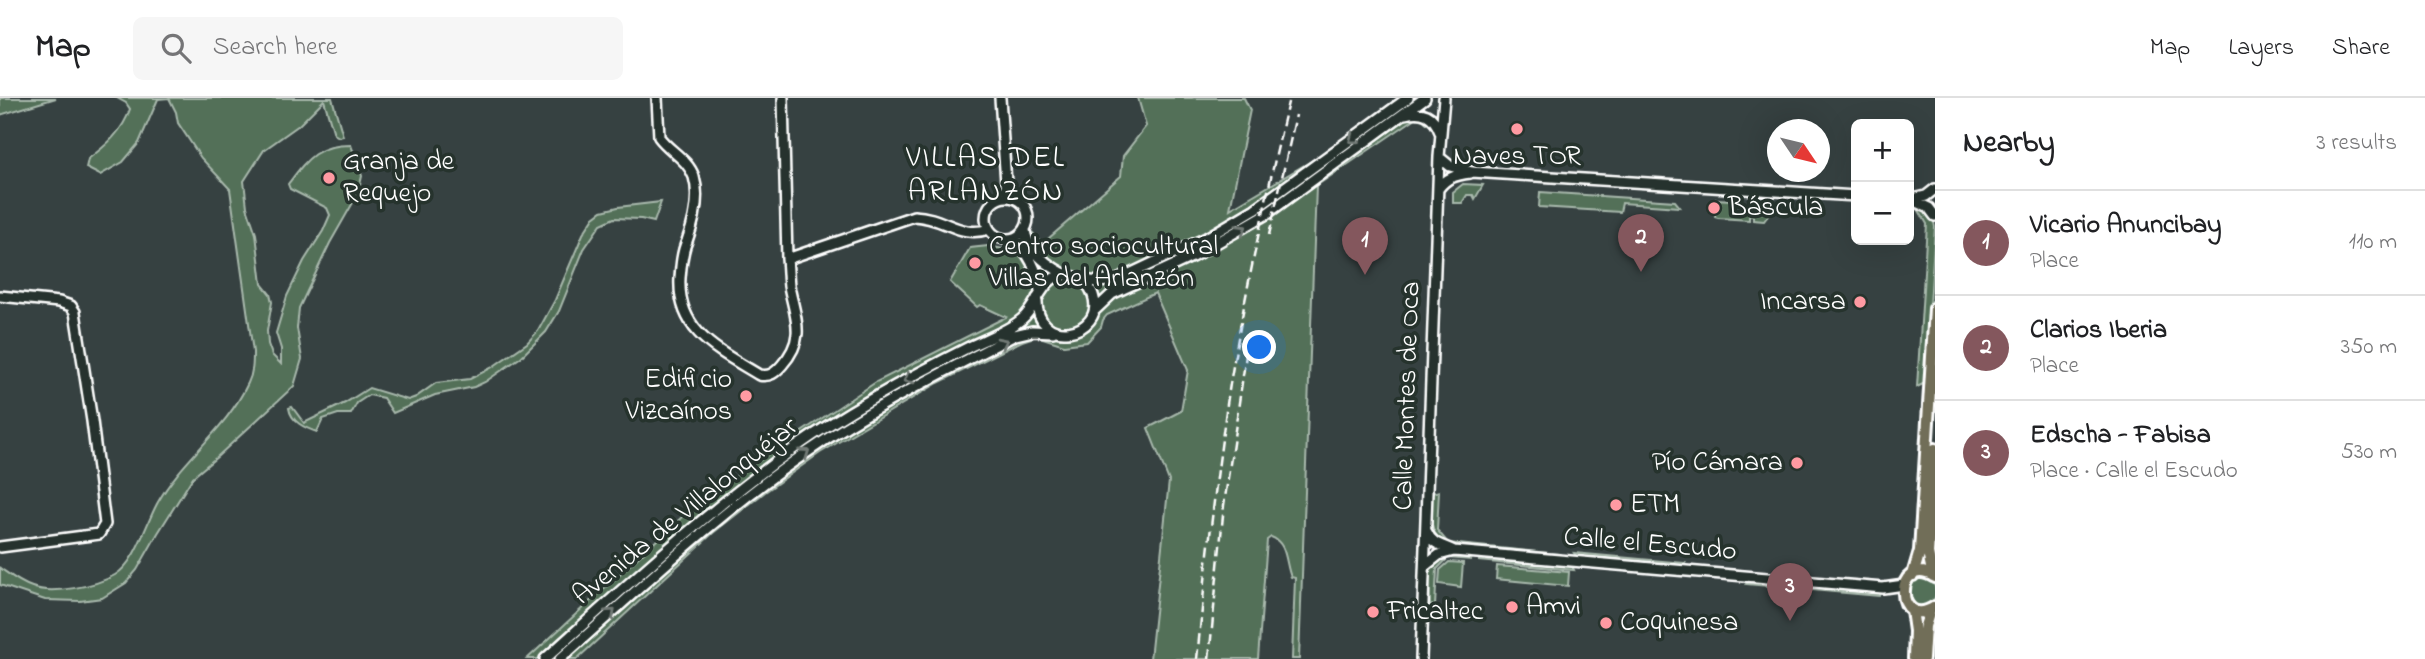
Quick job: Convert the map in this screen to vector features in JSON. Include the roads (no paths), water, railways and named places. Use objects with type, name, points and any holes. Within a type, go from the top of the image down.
[{"type":"main road","points":[[1932,609],[1923,612],[1912,610],[1906,604],[1904,590],[1917,564],[1921,541],[1935,308]]},
{"type":"main road","points":[[1934,577],[1928,553],[1935,449]]},
{"type":"main road","points":[[1913,575],[1925,573],[1934,577]]},
{"type":"main road","points":[[1923,659],[1926,626],[1932,609]]},
{"type":"main road","points":[[1912,610],[1915,631],[1914,659]]},
{"type":"street","points":[[657,98],[659,137],[684,161],[694,179],[694,219],[680,272],[679,293],[683,310],[697,332],[712,347],[763,376],[776,372],[789,357],[799,326],[789,284],[787,259],[783,98]]},
{"type":"street","points":[[1000,98],[1007,197]]},
{"type":"street","points":[[1408,98],[1274,196],[1206,238],[1117,280],[1082,280],[1051,267],[1027,239],[1025,230],[1029,218],[1025,205],[1014,198],[996,200],[988,210],[987,223],[989,229],[999,237],[1016,242],[1035,268],[1039,295],[1037,307],[1044,323],[1058,332],[1076,331],[1084,326],[1094,311],[1112,294],[1176,265],[1243,228],[1302,189],[1425,98]]},
{"type":"street","name":"Calle Montes de Oca","points":[[1421,659],[1439,157],[1444,98]]},
{"type":"street","points":[[1403,114],[1427,114],[1436,122],[1441,134]]},
{"type":"street","points":[[1439,157],[1450,166],[1472,172],[1851,196]]},
{"type":"street","points":[[1438,189],[1450,177],[1472,172]]},
{"type":"street","points":[[1914,199],[1926,196],[1935,189]]},
{"type":"street","points":[[1914,201],[1929,208],[1935,216]]},
{"type":"street","points":[[787,259],[914,216],[932,218],[971,233],[989,229]]},
{"type":"street","points":[[1011,239],[1025,230]]},
{"type":"street","points":[[1039,295],[1051,279],[1067,275]]},
{"type":"street","points":[[1082,280],[1093,294],[1094,311]]},
{"type":"street","name":"Avenida de Villalonquéjar","points":[[545,659],[682,537],[797,446],[885,392],[1014,325],[1028,314],[1039,295]]},
{"type":"street","points":[[0,296],[59,302],[71,306],[75,312],[105,524],[99,534],[0,547]]},
{"type":"street","name":"Avenida de Villalonquéjar","points":[[560,659],[732,508],[785,467],[839,431],[906,392],[1015,335],[1032,331],[1058,332]]},
{"type":"street","name":"Calle el Escudo","points":[[1426,531],[1435,543],[1454,551],[1904,590]]},
{"type":"street","points":[[1425,566],[1438,555],[1454,551]]},
{"type":"railway","points":[[1197,659],[1230,384],[1257,241],[1289,98]]},
{"type":"railway","points":[[1269,235],[1296,115]]},
{"type":"railway","points":[[1209,659],[1224,505],[1246,355]]},
{"type":"place","name":"Naves TOR","points":[[1517,129]]},
{"type":"place","name":"Granja de Requejo","points":[[329,178]]},
{"type":"place","name":"Báscula","points":[[1714,208]]},
{"type":"place","name":"Centro sociocultural Villas del Arlanzón","points":[[975,263]]},
{"type":"place","name":"Clarios Iberia","points":[[1641,272]]},
{"type":"place","name":"Vicario Anuncibay","points":[[1365,275]]},
{"type":"place","name":"Incarsa","points":[[1860,302]]},
{"type":"place","name":"Edificio Vizcaínos","points":[[746,396]]},
{"type":"place","name":"Pío Cámara","points":[[1797,463]]},
{"type":"place","name":"ETM","points":[[1616,505]]},
{"type":"place","name":"Amvi","points":[[1512,607]]},
{"type":"place","name":"Fricaltec","points":[[1373,612]]},
{"type":"place","name":"Edscha - Fabisa","points":[[1790,621]]},
{"type":"place","name":"Coquinesa","points":[[1606,623]]},
{"type":"district","name":"VILLAS DEL ARLANZÓN","points":[[986,176]]}]
